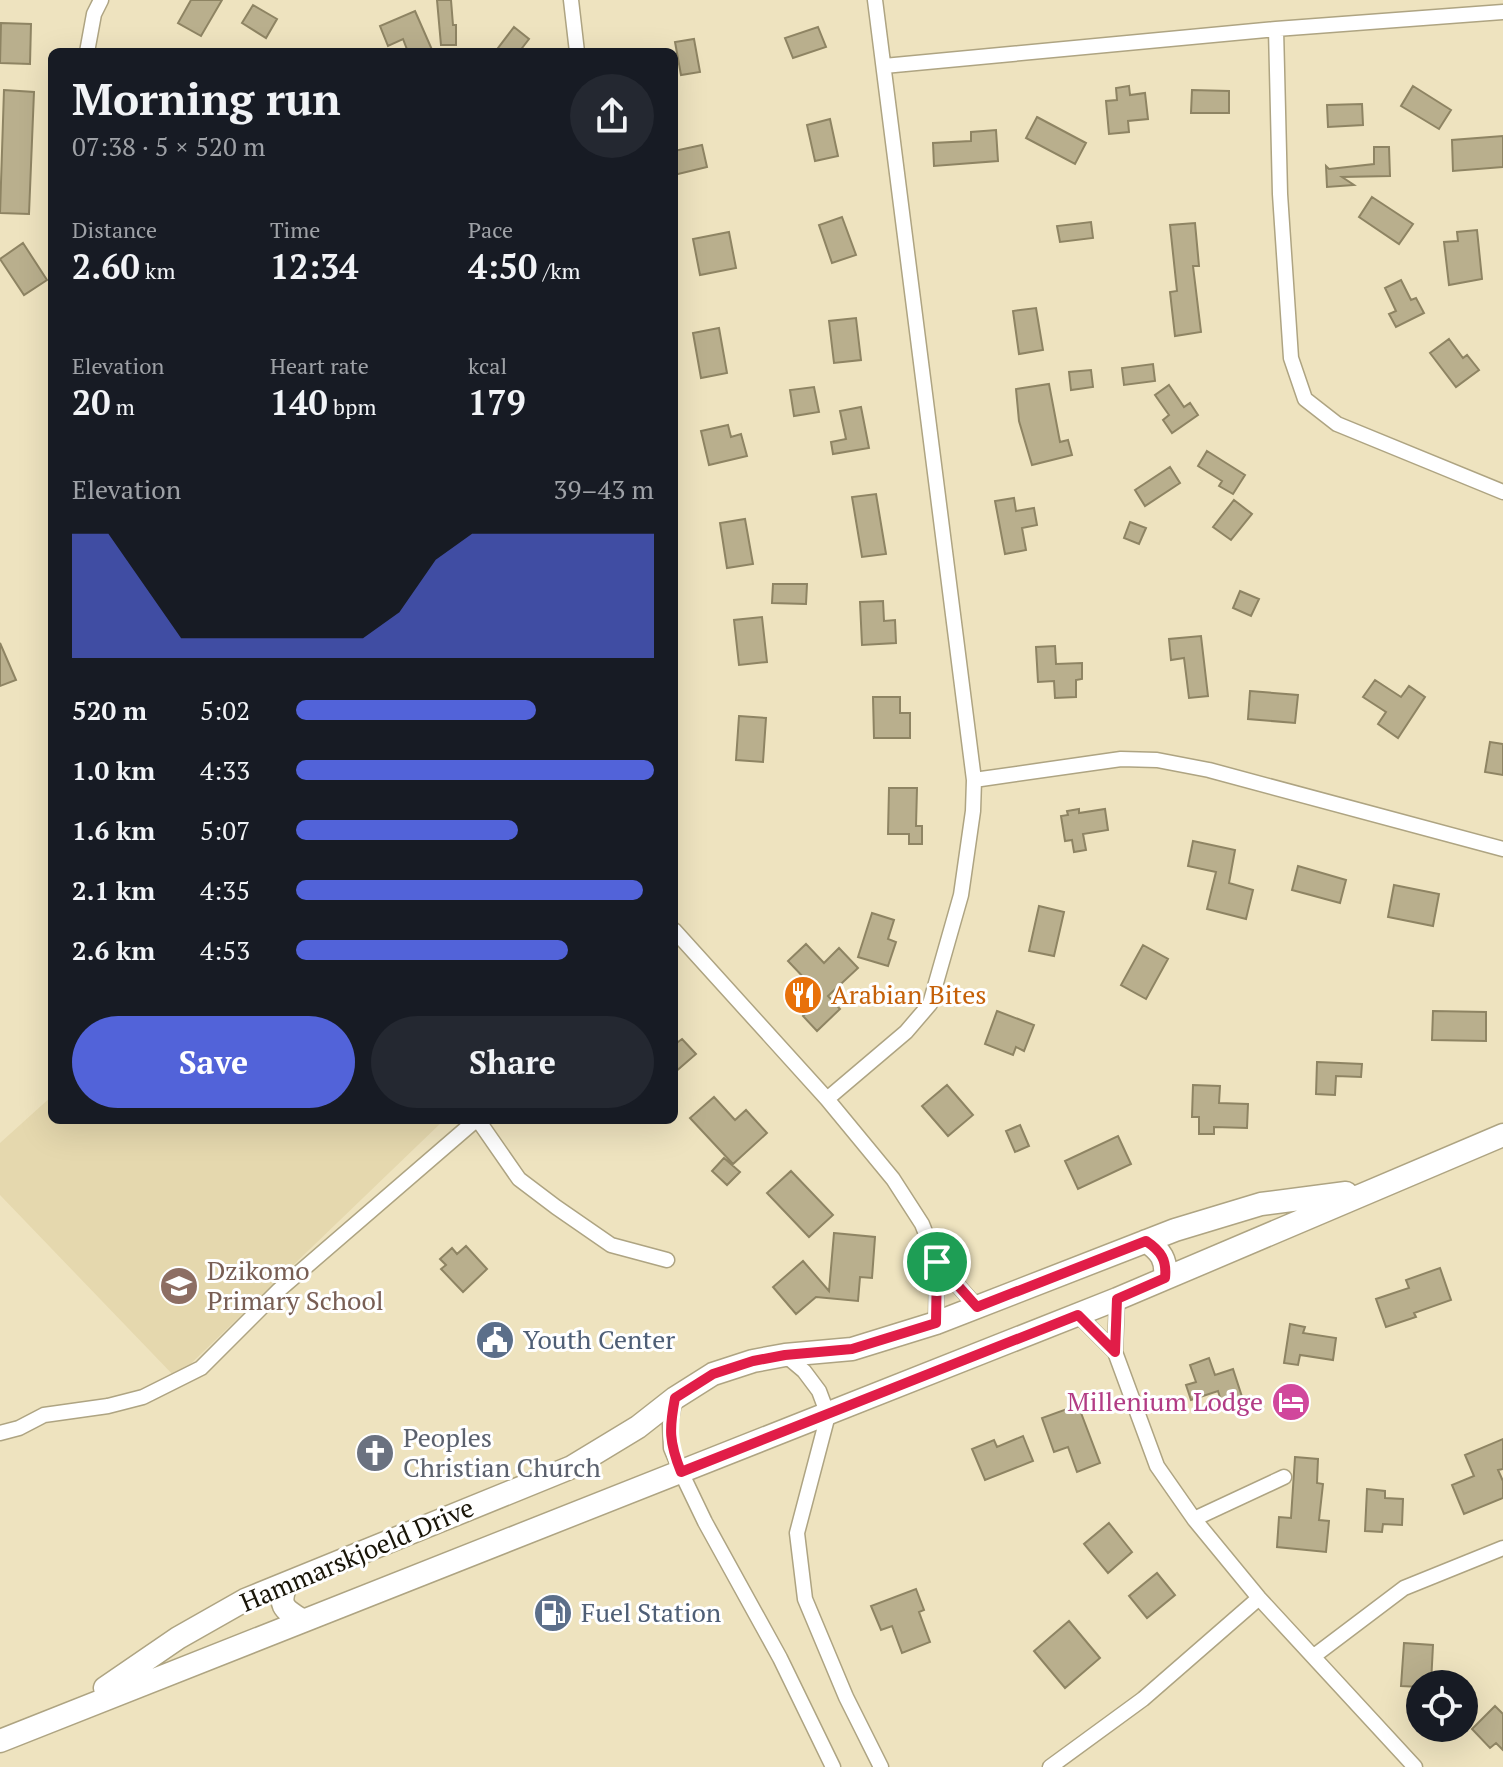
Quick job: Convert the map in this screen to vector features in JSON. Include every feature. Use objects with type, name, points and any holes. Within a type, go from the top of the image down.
[{"type":"main road","name":"Hammarskjoeld Drive","points":[[0,1741],[1078,1315],[1503,1135]]},
{"type":"main road","name":"Hammarskjoeld Drive","points":[[75,1710],[178,1638],[245,1600],[572,1467],[638,1427],[713,1374],[785,1355],[852,1349],[936,1323],[1146,1241],[1261,1204],[1373,1189]]},
{"type":"main road","points":[[1146,1241],[1164,1257],[1167,1265],[1165,1278]]},
{"type":"main road","points":[[287,1583],[282,1603],[287,1611],[303,1621]]},
{"type":"street","points":[[88,48],[94,14],[101,0]]},
{"type":"street","points":[[571,0],[577,48]]},
{"type":"street","points":[[827,1099],[906,1032],[930,1004],[961,895],[973,811],[974,780],[875,0]]},
{"type":"street","points":[[884,66],[1276,29],[1503,12]]},
{"type":"street","points":[[1276,29],[1280,194],[1291,358],[1305,399],[1337,424],[1503,492]]},
{"type":"street","points":[[974,780],[1121,759],[1157,760],[1209,770],[1503,849]]},
{"type":"street","points":[[678,942],[827,1099],[893,1179],[922,1224],[937,1262],[977,1307]]},
{"type":"street","points":[[0,1433],[19,1428],[44,1415],[108,1406],[143,1397],[201,1368],[279,1290],[472,1124]]},
{"type":"street","points":[[480,1124],[519,1179],[556,1207],[611,1245],[667,1260]]},
{"type":"street","points":[[936,1323],[937,1262]]},
{"type":"street","points":[[1117,1299],[1115,1352],[1157,1466],[1194,1519],[1259,1598],[1415,1767]]},
{"type":"street","points":[[1078,1315],[1115,1352]]},
{"type":"street","points":[[785,1355],[804,1371],[819,1391],[828,1415],[797,1533],[805,1599],[846,1697],[881,1767]]},
{"type":"street","points":[[675,1398],[670,1424],[671,1448],[681,1472],[780,1658],[833,1767]]},
{"type":"street","points":[[1194,1519],[1284,1477]]},
{"type":"street","points":[[1314,1656],[1404,1588],[1503,1548]]},
{"type":"street","points":[[1054,1766],[1143,1699],[1259,1598]]},
{"type":"shaded area","name":"Dzikomo Primary School","points":[[48,1100],[48,1124],[440,1124],[176,1378],[0,1195],[0,1143]]},
{"type":"building","points":[[191,0],[222,0],[201,36],[178,23]]},
{"type":"building","points":[[437,0],[451,0],[456,45],[441,45]]},
{"type":"building","points":[[253,5],[277,19],[266,38],[242,23]]},
{"type":"building","points":[[415,11],[431,48],[406,48],[403,39],[388,46],[380,26]]},
{"type":"building","points":[[1,23],[31,24],[30,64],[0,63]]},
{"type":"building","points":[[514,27],[529,39],[522,48],[498,48]]},
{"type":"building","points":[[818,27],[826,47],[793,58],[785,38]]},
{"type":"building","points":[[694,39],[700,72],[681,75],[675,42]]},
{"type":"building","points":[[1129,86],[1130,95],[1145,93],[1148,119],[1128,121],[1129,132],[1109,134],[1106,101],[1117,100],[1116,88]]},
{"type":"building","points":[[1413,86],[1451,110],[1439,129],[1401,106]]},
{"type":"building","points":[[4,90],[34,92],[29,214],[0,213]]},
{"type":"building","points":[[1192,90],[1229,91],[1229,113],[1191,113]]},
{"type":"building","points":[[1362,104],[1363,125],[1328,127],[1327,105]]},
{"type":"building","points":[[1037,117],[1086,143],[1075,164],[1026,138]]},
{"type":"building","points":[[830,119],[838,156],[815,161],[807,125]]},
{"type":"building","points":[[996,130],[998,161],[934,166],[933,143],[971,141],[971,132]]},
{"type":"building","points":[[1503,136],[1503,167],[1453,171],[1452,140]]},
{"type":"building","points":[[702,145],[707,167],[678,174],[678,150]]},
{"type":"building","points":[[1374,147],[1389,147],[1390,176],[1342,177],[1354,185],[1327,187],[1326,166],[1329,169],[1374,164]]},
{"type":"building","points":[[1372,197],[1413,224],[1399,244],[1359,217]]},
{"type":"building","points":[[842,217],[856,255],[832,263],[819,225]]},
{"type":"building","points":[[1091,222],[1093,238],[1060,242],[1057,226]]},
{"type":"building","points":[[1195,223],[1199,266],[1193,266],[1201,332],[1175,336],[1170,292],[1177,291],[1170,225]]},
{"type":"building","points":[[1477,230],[1482,279],[1449,285],[1444,242],[1458,241],[1457,232]]},
{"type":"building","points":[[729,232],[736,268],[700,275],[693,239]]},
{"type":"building","points":[[23,243],[47,280],[24,295],[0,259]]},
{"type":"building","points":[[1401,280],[1411,300],[1416,298],[1424,313],[1396,327],[1389,314],[1396,311],[1385,288]]},
{"type":"building","points":[[1036,308],[1043,350],[1019,354],[1013,311]]},
{"type":"building","points":[[856,318],[861,360],[834,363],[829,321]]},
{"type":"building","points":[[719,328],[727,373],[701,378],[693,333]]},
{"type":"building","points":[[1449,339],[1463,358],[1467,355],[1479,370],[1456,387],[1430,353]]},
{"type":"building","points":[[1153,364],[1155,381],[1124,385],[1122,368]]},
{"type":"building","points":[[1091,370],[1093,387],[1071,390],[1069,372]]},
{"type":"building","points":[[1049,384],[1060,442],[1068,440],[1072,455],[1032,465],[1019,421],[1016,389]]},
{"type":"building","points":[[1169,385],[1184,407],[1190,403],[1198,415],[1172,433],[1163,420],[1169,415],[1155,395]]},
{"type":"building","points":[[814,387],[819,412],[794,416],[790,390]]},
{"type":"building","points":[[861,407],[869,448],[833,454],[831,442],[846,439],[840,411]]},
{"type":"building","points":[[728,425],[731,437],[741,434],[747,456],[709,465],[701,431]]},
{"type":"building","points":[[1207,451],[1245,475],[1233,494],[1219,486],[1222,481],[1198,466]]},
{"type":"building","points":[[1170,467],[1180,483],[1145,506],[1135,490]]},
{"type":"building","points":[[876,494],[886,554],[862,557],[852,497]]},
{"type":"building","points":[[1014,498],[1016,511],[1034,508],[1037,525],[1022,528],[1026,550],[1005,554],[995,501]]},
{"type":"building","points":[[1234,500],[1252,514],[1231,540],[1213,527]]},
{"type":"building","points":[[745,519],[753,564],[727,568],[720,523]]},
{"type":"building","points":[[1130,522],[1146,528],[1139,544],[1124,538]]},
{"type":"building","points":[[773,584],[807,584],[806,604],[772,603]]},
{"type":"building","points":[[1240,591],[1259,599],[1251,616],[1233,608]]},
{"type":"building","points":[[883,601],[884,621],[895,620],[896,643],[862,645],[860,602]]},
{"type":"building","points":[[762,617],[767,662],[739,665],[734,620]]},
{"type":"building","points":[[1201,636],[1208,696],[1189,698],[1184,658],[1171,660],[1169,639]]},
{"type":"building","points":[[0,643],[16,680],[0,686]]},
{"type":"building","points":[[1055,646],[1056,664],[1082,663],[1082,679],[1076,680],[1076,697],[1055,698],[1054,681],[1038,682],[1036,647]]},
{"type":"building","points":[[1375,680],[1401,697],[1409,686],[1425,697],[1398,738],[1378,724],[1386,712],[1363,697]]},
{"type":"building","points":[[1250,691],[1298,695],[1295,723],[1248,719]]},
{"type":"building","points":[[873,697],[900,697],[900,713],[910,713],[910,738],[874,738]]},
{"type":"building","points":[[739,716],[766,718],[763,762],[736,760]]},
{"type":"building","points":[[1490,742],[1503,744],[1503,775],[1485,772]]},
{"type":"building","points":[[889,788],[917,788],[916,826],[922,826],[922,844],[909,844],[909,834],[888,834]]},
{"type":"building","points":[[1079,809],[1079,813],[1105,809],[1108,830],[1083,834],[1086,850],[1074,852],[1072,840],[1065,841],[1061,816],[1068,815],[1067,811]]},
{"type":"building","points":[[1193,841],[1235,850],[1229,883],[1253,890],[1246,919],[1207,909],[1216,872],[1188,866]]},
{"type":"building","points":[[1298,866],[1346,880],[1340,903],[1292,890]]},
{"type":"building","points":[[1394,885],[1439,894],[1433,926],[1388,917]]},
{"type":"building","points":[[1039,906],[1064,912],[1054,956],[1029,951]]},
{"type":"building","points":[[872,913],[894,920],[888,939],[896,942],[888,966],[858,957]]},
{"type":"building","points":[[806,944],[824,963],[839,948],[858,968],[828,996],[840,1009],[817,1031],[803,1016],[808,1011],[793,994],[807,981],[788,961]]},
{"type":"building","points":[[1143,945],[1168,959],[1146,999],[1121,985]]},
{"type":"building","points":[[997,1011],[1034,1025],[1024,1051],[1016,1047],[1013,1055],[985,1044]]},
{"type":"building","points":[[1433,1011],[1486,1012],[1486,1041],[1432,1040]]},
{"type":"building","points":[[682,1039],[696,1054],[678,1070],[678,1042]]},
{"type":"building","points":[[1317,1062],[1362,1064],[1361,1077],[1336,1076],[1335,1095],[1316,1094]]},
{"type":"building","points":[[947,1085],[973,1115],[948,1136],[922,1106]]},
{"type":"building","points":[[1193,1085],[1220,1086],[1219,1103],[1248,1104],[1247,1128],[1214,1127],[1214,1134],[1199,1134],[1199,1117],[1192,1117]]},
{"type":"building","points":[[714,1097],[735,1120],[746,1110],[767,1133],[733,1164],[690,1118]]},
{"type":"building","points":[[1020,1125],[1029,1146],[1015,1152],[1006,1131]]},
{"type":"building","points":[[1118,1136],[1131,1164],[1078,1189],[1065,1161]]},
{"type":"building","points":[[724,1158],[740,1172],[727,1185],[712,1171]]},
{"type":"building","points":[[791,1171],[833,1215],[809,1237],[767,1193]]},
{"type":"building","points":[[834,1233],[875,1237],[872,1278],[860,1277],[858,1301],[816,1297],[796,1314],[773,1287],[803,1261],[829,1291]]},
{"type":"building","points":[[466,1246],[487,1269],[463,1292],[441,1269],[446,1265],[440,1259],[452,1248],[457,1254]]},
{"type":"building","points":[[1440,1268],[1451,1300],[1386,1327],[1376,1299],[1409,1288],[1406,1280]]},
{"type":"building","points":[[1290,1324],[1305,1327],[1303,1333],[1336,1338],[1333,1360],[1300,1355],[1298,1365],[1284,1363]]},
{"type":"building","points":[[1209,1358],[1215,1375],[1233,1369],[1244,1403],[1224,1410],[1218,1391],[1191,1400],[1186,1385],[1196,1382],[1190,1365]]},
{"type":"building","points":[[1078,1405],[1100,1463],[1077,1472],[1068,1447],[1054,1452],[1042,1418]]},
{"type":"building","points":[[1023,1436],[1033,1461],[985,1480],[972,1449],[994,1440],[997,1447]]},
{"type":"building","points":[[1503,1439],[1503,1469],[1498,1470],[1503,1481],[1503,1498],[1464,1514],[1452,1485],[1474,1476],[1465,1455]]},
{"type":"building","points":[[1295,1457],[1318,1459],[1317,1483],[1323,1484],[1319,1520],[1329,1521],[1326,1552],[1277,1547],[1279,1517],[1291,1518]]},
{"type":"building","points":[[1367,1489],[1385,1491],[1385,1498],[1403,1499],[1402,1525],[1383,1524],[1382,1532],[1365,1531]]},
{"type":"building","points":[[1109,1523],[1132,1552],[1108,1573],[1084,1544]]},
{"type":"building","points":[[1157,1573],[1175,1595],[1147,1618],[1129,1596]]},
{"type":"building","points":[[916,1589],[924,1610],[919,1612],[930,1642],[902,1653],[892,1626],[881,1630],[871,1606]]},
{"type":"building","points":[[560,1606],[565,1619],[548,1626],[543,1613]]},
{"type":"building","points":[[1069,1621],[1100,1658],[1065,1688],[1034,1651]]},
{"type":"building","points":[[1404,1643],[1433,1645],[1432,1670],[1406,1670],[1406,1686],[1401,1686]]},
{"type":"building","points":[[1495,1706],[1503,1714],[1503,1750],[1496,1743],[1490,1748],[1478,1735],[1478,1723]]},
{"type":"place","name":"Arabian Bites","points":[[803,995]]},
{"type":"place","name":"Dzikomo Primary School","points":[[179,1286]]},
{"type":"place","name":"Youth Center","points":[[495,1340]]},
{"type":"place","name":"Millenium Lodge","points":[[1291,1402]]},
{"type":"place","name":"Peoples Christian Church","points":[[375,1453]]},
{"type":"place","name":"Fuel Station","points":[[553,1613]]},
{"type":"route","points":[[1146,1241],[1164,1257],[1167,1265],[1165,1278],[1117,1299],[1115,1352],[1078,1315],[681,1472],[671,1448],[670,1424],[675,1398],[713,1374],[753,1361],[852,1349],[936,1323],[937,1262],[977,1307],[1146,1241]]}]
